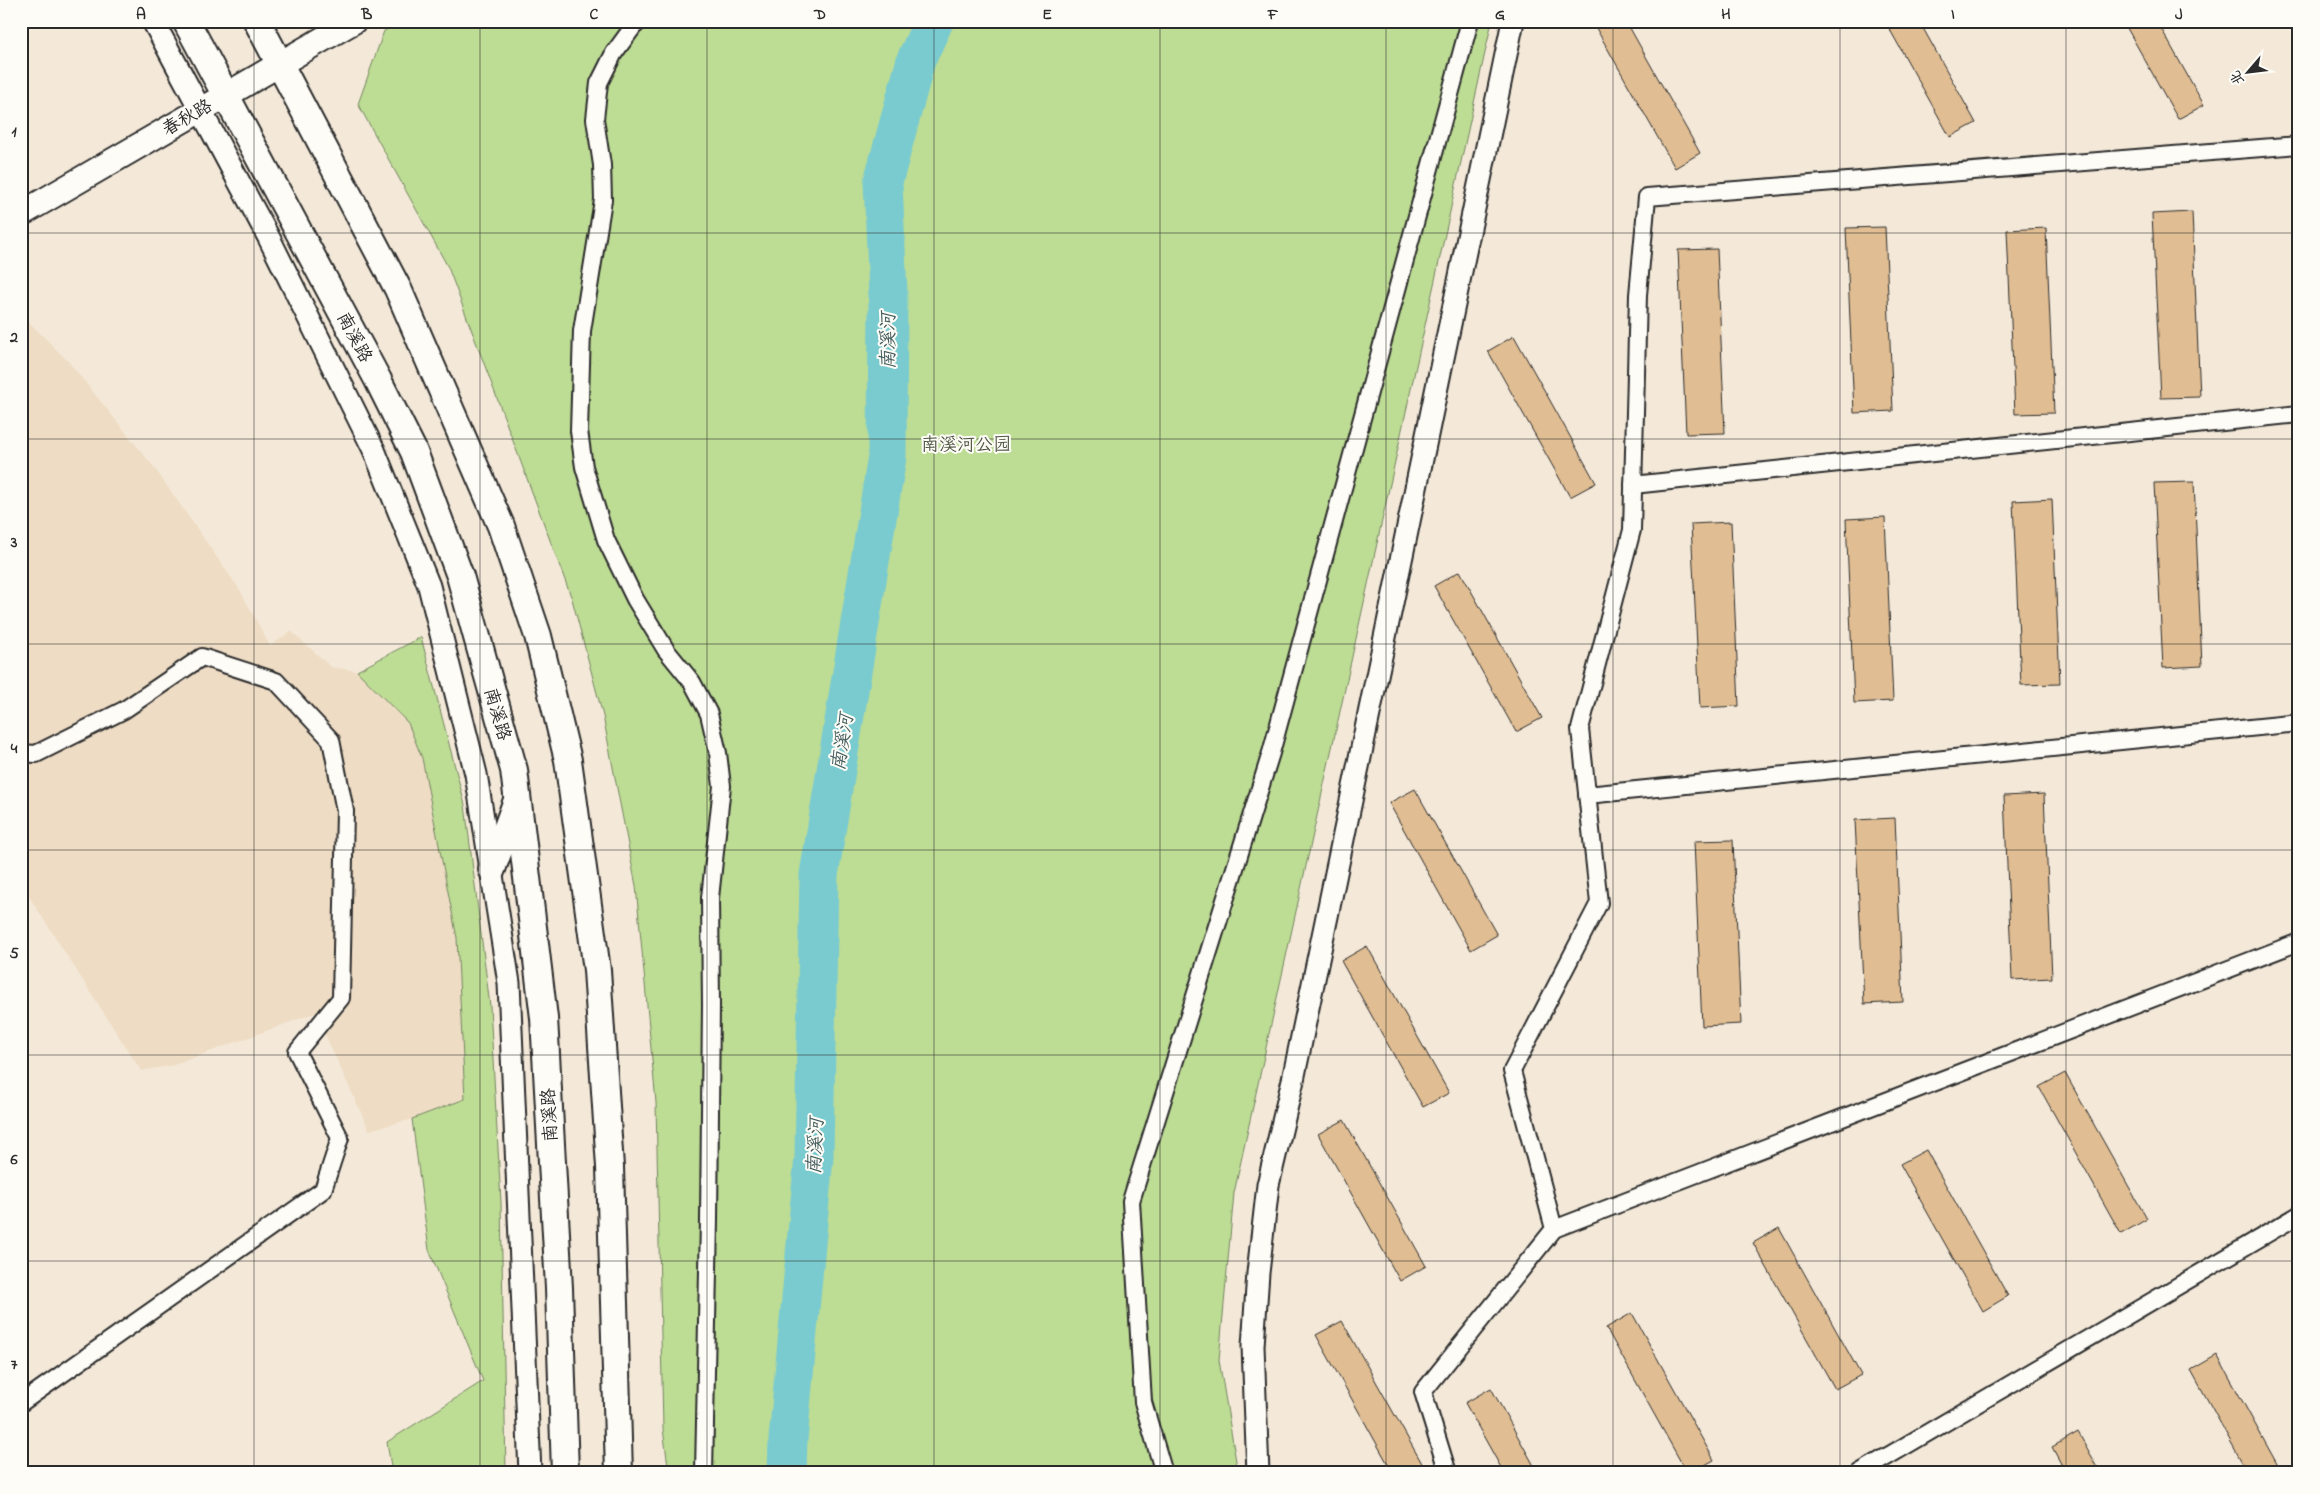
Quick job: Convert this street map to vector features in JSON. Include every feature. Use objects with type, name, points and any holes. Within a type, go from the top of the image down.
[{"type":"main road","name":"南溪路","points":[[186,21],[378,380],[414,452],[460,576],[514,770],[544,1018],[559,1288],[565,1473]]},
{"type":"main road","points":[[257,21],[398,289],[501,526],[538,636],[568,760],[597,970],[610,1167],[619,1473]]},
{"type":"main road","name":"春秋路","points":[[21,214],[354,21]]},
{"type":"main road","points":[[492,869],[518,800]]},
{"type":"street","points":[[153,21],[269,238],[374,450],[429,586],[476,774],[509,983],[530,1473]]},
{"type":"street","points":[[640,21],[633,27],[614,53],[599,83],[595,119],[602,165],[603,200],[582,331],[579,431],[584,467],[606,540],[635,599],[666,650],[692,682],[709,714],[718,753],[722,786],[710,898],[710,1200],[704,1473]]},
{"type":"street","points":[[1164,1473],[1143,1402],[1131,1201],[1270,753],[1470,21]]},
{"type":"street","points":[[1258,1473],[1253,1346],[1258,1273],[1268,1184],[1297,1061],[1513,21]]},
{"type":"street","points":[[1554,1229],[1512,1071],[1599,902],[1580,728],[1632,530],[1638,295],[1647,196],[2299,145]]},
{"type":"street","points":[[1633,485],[2299,414]]},
{"type":"street","points":[[21,753],[36,754],[124,710],[202,657],[276,681],[331,740],[345,811],[341,998],[297,1052],[340,1138],[323,1190],[21,1403]]},
{"type":"street","points":[[1587,795],[2299,723]]},
{"type":"street","points":[[1448,1473],[1423,1392],[1554,1229],[2299,942]]},
{"type":"street","points":[[1859,1473],[2299,1215]]},
{"type":"shaded area","points":[[21,314],[68,361],[153,466],[240,590],[270,646],[291,631],[331,667],[357,671],[408,723],[422,758],[457,938],[465,1099],[413,1119],[369,1130],[315,1013],[174,1065],[141,1071],[21,884]]},
{"type":"green space","name":"南溪河公园","points":[[403,21],[1492,21],[1234,1193],[1219,1360],[1238,1473],[669,1473],[663,1429],[656,1103],[636,886],[603,716],[572,599],[448,267],[358,104],[384,31]]},
{"type":"green space","points":[[421,637],[465,805],[490,1006],[501,1202],[506,1473],[392,1473],[387,1442],[483,1381],[429,1250],[412,1119],[465,1099],[457,938],[422,758],[408,723],[357,671]]},
{"type":"building","points":[[1592,21],[1626,21],[1700,153],[1675,168]]},
{"type":"building","points":[[1885,21],[1919,21],[1976,123],[1950,137]]},
{"type":"building","points":[[2123,21],[2157,21],[2204,105],[2178,119]]},
{"type":"building","points":[[2192,212],[2200,397],[2161,398],[2152,214]]},
{"type":"building","points":[[1885,227],[1893,411],[1854,413],[1846,228]]},
{"type":"building","points":[[2046,228],[2054,413],[2015,414],[2007,230]]},
{"type":"building","points":[[1717,249],[1725,433],[1686,434],[1678,250]]},
{"type":"building","points":[[1514,336],[1596,483],[1570,497],[1488,351]]},
{"type":"building","points":[[2194,482],[2202,666],[2163,668],[2154,483]]},
{"type":"building","points":[[2052,499],[2060,684],[2021,685],[2013,501]]},
{"type":"building","points":[[1885,517],[1893,701],[1854,703],[1846,519]]},
{"type":"building","points":[[1731,522],[1739,706],[1700,708],[1691,524]]},
{"type":"building","points":[[1460,571],[1542,718],[1516,732],[1434,586]]},
{"type":"building","points":[[1415,789],[1497,935],[1471,950],[1389,803]]},
{"type":"building","points":[[2044,794],[2052,978],[2012,980],[2004,796]]},
{"type":"building","points":[[1895,818],[1903,1002],[1864,1004],[1855,820]]},
{"type":"building","points":[[1733,840],[1741,1024],[1702,1026],[1694,841]]},
{"type":"building","points":[[1367,946],[1449,1093],[1423,1107],[1341,961]]},
{"type":"building","points":[[2065,1073],[2147,1219],[2121,1234],[2039,1087]]},
{"type":"building","points":[[1344,1120],[1426,1266],[1400,1281],[1318,1134]]},
{"type":"building","points":[[1926,1150],[2008,1296],[1983,1311],[1900,1164]]},
{"type":"building","points":[[1779,1228],[1861,1375],[1835,1389],[1753,1243]]},
{"type":"building","points":[[1632,1313],[1714,1460],[1690,1473],[1687,1473],[1606,1328]]},
{"type":"building","points":[[1342,1321],[1424,1467],[1414,1473],[1393,1473],[1316,1335]]},
{"type":"building","points":[[2217,1355],[2282,1473],[2248,1473],[2191,1370]]},
{"type":"building","points":[[1491,1388],[1538,1473],[1504,1473],[1465,1403]]},
{"type":"building","points":[[2078,1432],[2101,1473],[2066,1473],[2052,1447]]},
{"type":"waterway","name":"南溪河","points":[[787,1473],[788,1440],[814,1157],[819,875],[887,457],[888,294],[883,182],[916,60],[934,21]]}]
